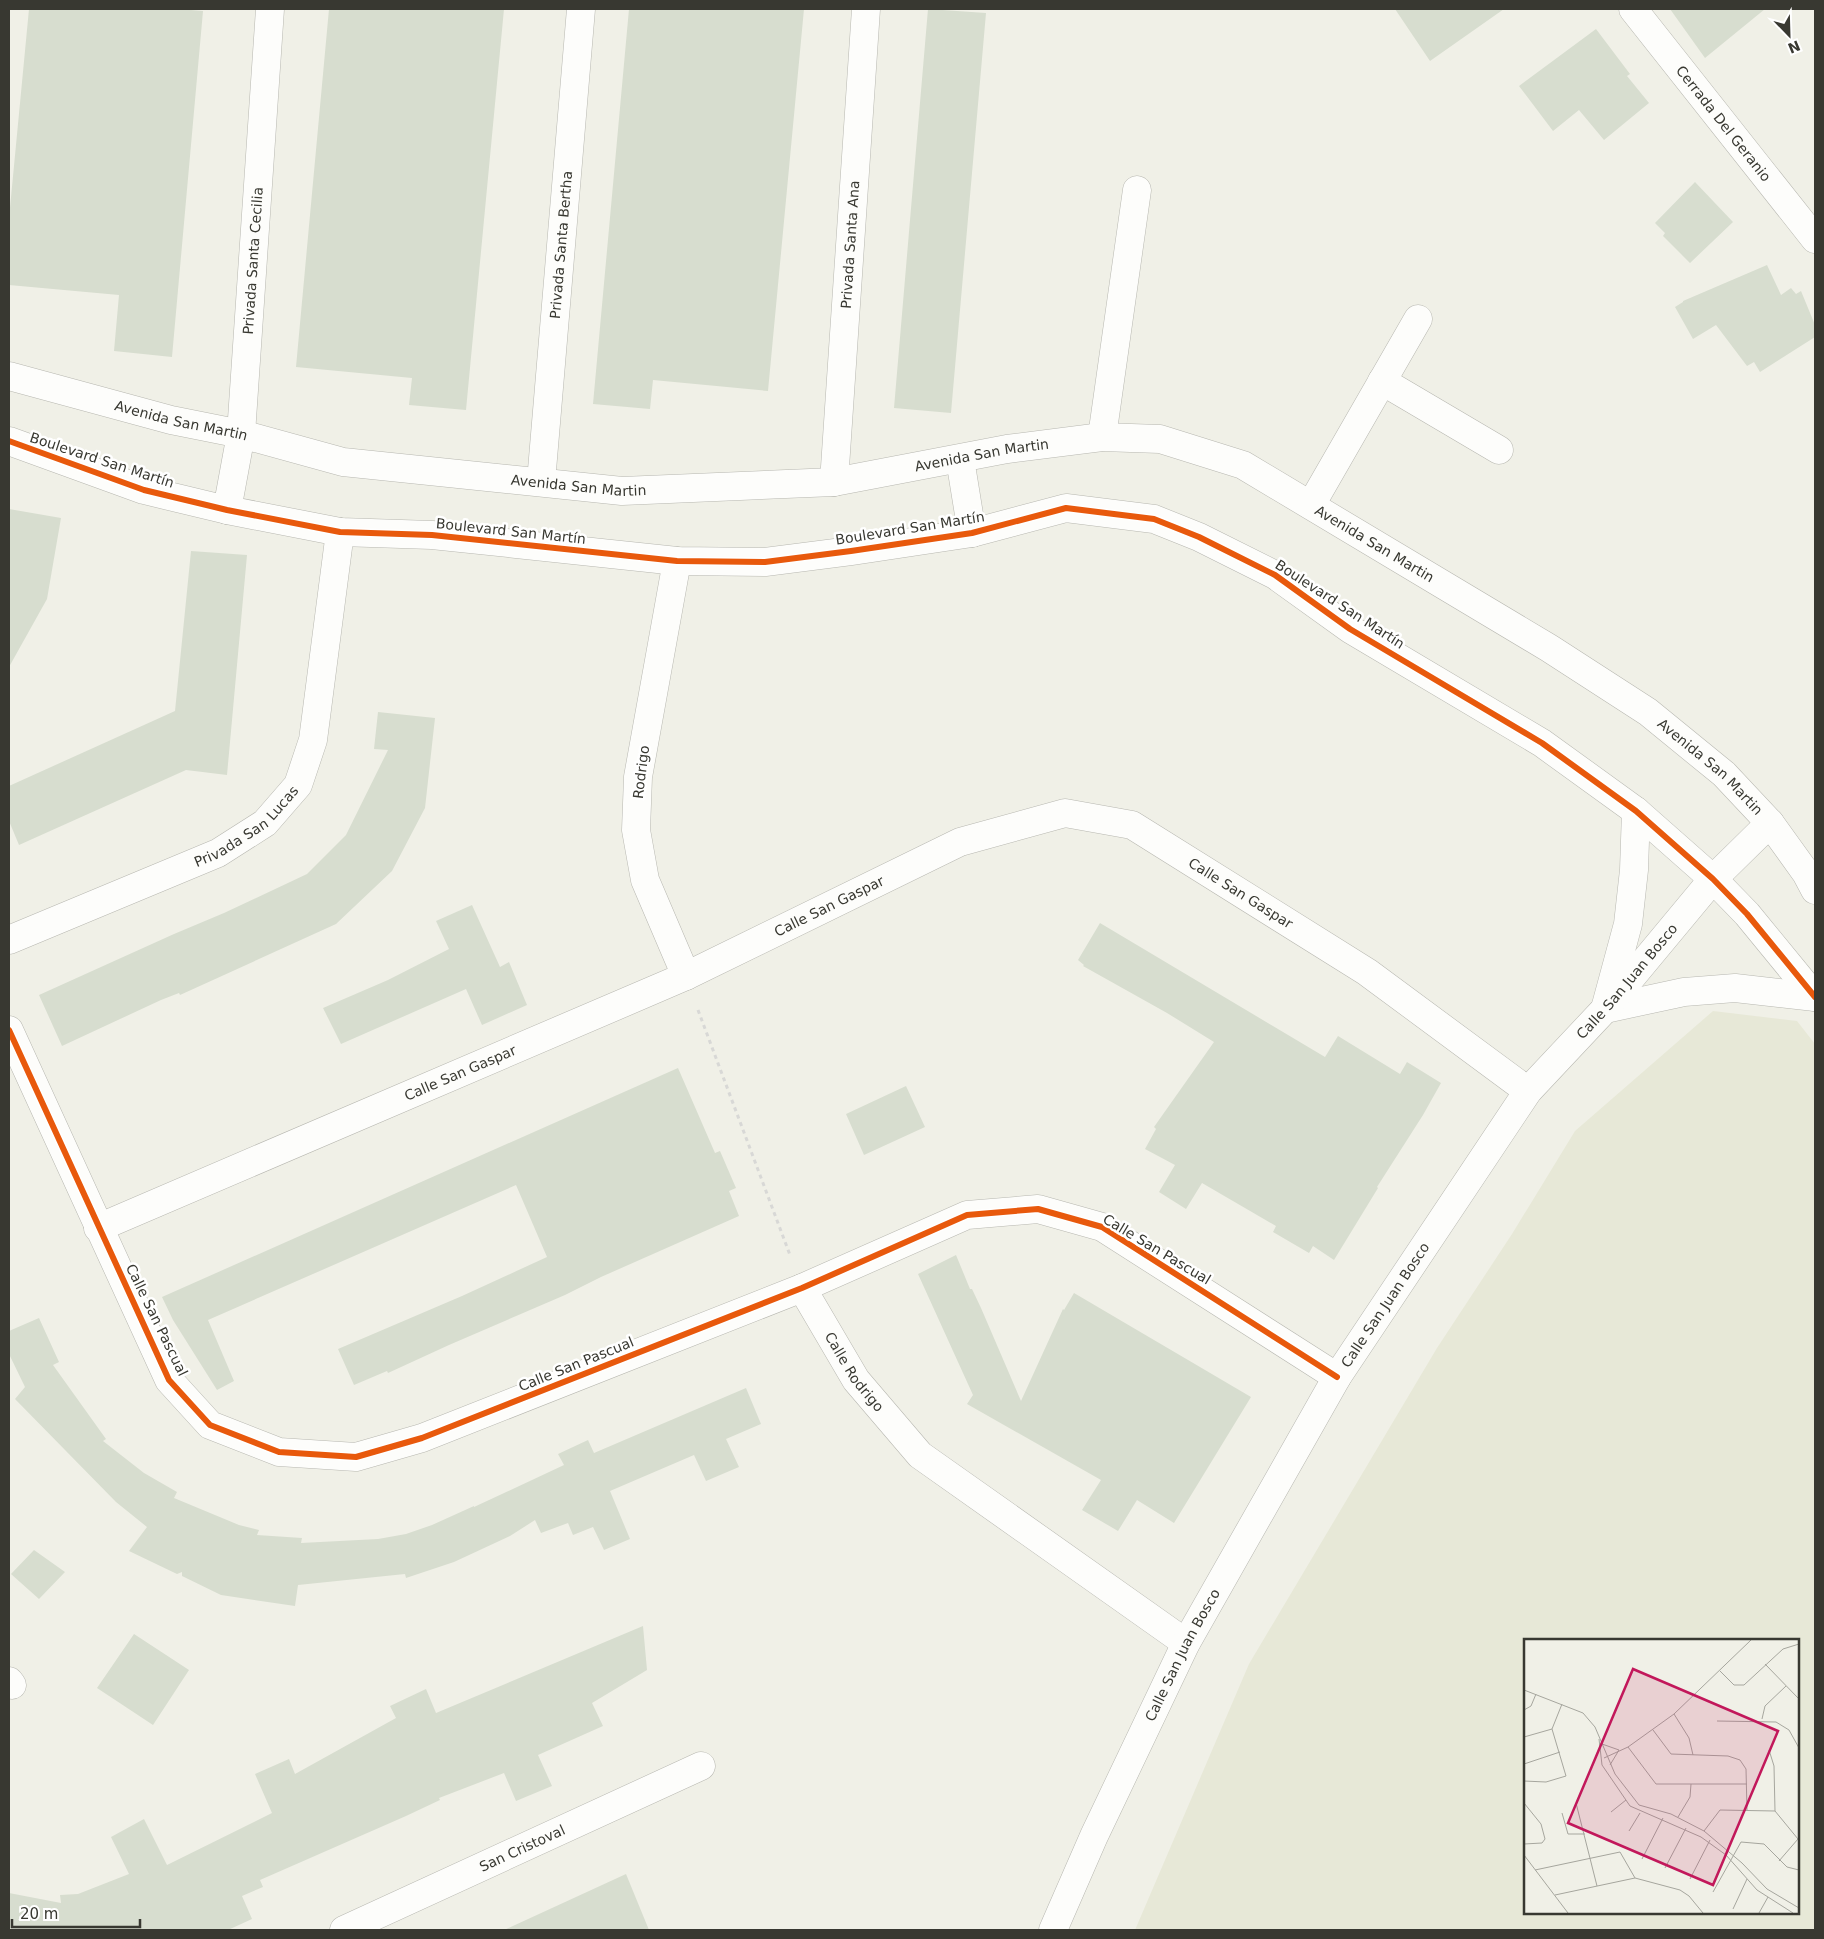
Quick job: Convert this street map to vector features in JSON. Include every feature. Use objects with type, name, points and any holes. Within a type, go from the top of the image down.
[{"type":"street","name":"Privada Santa Cecilia","points":[[227,510],[241,434],[270,9]]},
{"type":"street","name":"Privada Santa Bertha","points":[[541,482],[581,9]]},
{"type":"street","name":"Privada Santa Ana","points":[[834,482],[866,9]]},
{"type":"street","name":"Cerrada Del Geranio","points":[[1633,9],[1815,239]]},
{"type":"street","points":[[1102,437],[1137,190]]},
{"type":"street","points":[[1311,506],[1418,319]]},
{"type":"street","name":"Avenida San Martin","points":[[9,376],[171,420],[241,434],[343,462],[622,491],[834,482],[1007,449],[1102,437],[1160,438],[1244,465],[1549,648],[1648,712],[1724,774],[1770,823],[1815,890]]},
{"type":"street","points":[[1382,381],[1499,450]]},
{"type":"street","name":"Boulevard San Martín","points":[[9,442],[144,490],[227,510],[340,532],[432,535],[677,561],[765,562],[972,533],[1066,508],[1154,519],[1199,537],[1275,575],[1350,629],[1542,744],[1636,811],[1713,879],[1747,914],[1815,997]]},
{"type":"street","points":[[960,459],[972,533]]},
{"type":"street","name":"Privada San Lucas","points":[[9,940],[218,853],[265,823],[298,785],[313,740],[340,532]]},
{"type":"street","name":"Rodrigo","points":[[677,561],[638,776],[636,830],[645,880],[686,976]]},
{"type":"street","points":[[1636,811],[1634,870],[1628,924],[1605,1009],[1684,992],[1735,988],[1815,997]]},
{"type":"street","name":"Calle San Gaspar","points":[[98,1228],[686,976],[960,842],[1065,813],[1132,826],[1367,972],[1528,1091]]},
{"type":"street","name":"Calle San Juan Bosco","points":[[1053,1930],[1094,1836],[1186,1643],[1337,1377],[1528,1091],[1605,1009],[1713,879],[1770,823]]},
{"type":"street","name":"Calle San Pascual","points":[[9,1030],[169,1380],[210,1426],[279,1452],[356,1457],[422,1438],[802,1288],[967,1215],[1038,1209],[1102,1227],[1337,1377]]},
{"type":"street","name":"Calle Rodrigo","points":[[802,1288],[856,1380],[920,1455],[1186,1643]]},
{"type":"street","name":"San Cristoval","points":[[344,1930],[702,1766]]},
{"type":"path","points":[[686,976],[802,1288]]},
{"type":"shaded area","points":[[1713,1011],[1797,1021],[1815,1044],[1815,1930],[1135,1930],[1249,1664],[1437,1348],[1512,1234],[1575,1131]]},
{"type":"building","points":[[29,9],[179,9],[203,11],[172,357],[114,351],[119,295],[9,285],[9,218]]},
{"type":"building","points":[[329,9],[504,9],[466,410],[409,405],[412,378],[296,367]]},
{"type":"building","points":[[629,9],[804,9],[768,391],[653,380],[650,409],[593,404]]},
{"type":"building","points":[[928,9],[986,13],[951,413],[894,408]]},
{"type":"building","points":[[1395,9],[1504,9],[1430,61]]},
{"type":"building","points":[[1670,9],[1765,9],[1705,58]]},
{"type":"building","points":[[1596,29],[1630,74],[1627,76],[1649,103],[1604,140],[1579,110],[1553,131],[1519,86]]},
{"type":"building","points":[[1695,182],[1733,222],[1690,263],[1663,236],[1665,233],[1655,223]]},
{"type":"building","points":[[1767,265],[1781,295],[1791,288],[1796,294],[1801,291],[1815,325],[1815,337],[1760,372],[1754,362],[1747,366],[1716,325],[1693,339],[1675,307],[1683,301]]},
{"type":"building","points":[[9,509],[61,518],[47,599],[9,667]]},
{"type":"building","points":[[191,551],[247,555],[227,775],[186,770],[19,845],[9,821],[9,786],[175,711]]},
{"type":"building","points":[[378,712],[435,718],[425,808],[392,871],[336,924],[180,995],[179,993],[161,1000],[62,1046],[39,995],[307,874],[346,835],[388,750],[374,749]]},
{"type":"building","points":[[472,905],[500,967],[509,962],[527,1005],[482,1025],[466,989],[341,1044],[323,1008],[388,980],[449,949],[436,921]]},
{"type":"building","points":[[1100,923],[1325,1057],[1338,1036],[1400,1074],[1407,1062],[1441,1083],[1334,1260],[1313,1246],[1309,1253],[1273,1232],[1276,1226],[1202,1183],[1186,1209],[1159,1192],[1175,1165],[1145,1149],[1156,1129],[1154,1127],[1214,1042],[1083,966],[1078,960]]},
{"type":"building","points":[[678,1068],[715,1153],[720,1151],[736,1188],[729,1191],[739,1216],[601,1277],[565,1295],[388,1373],[387,1371],[354,1385],[338,1349],[547,1257],[516,1185],[208,1320],[234,1381],[217,1390],[173,1320],[162,1297]]},
{"type":"building","points":[[906,1086],[925,1127],[864,1155],[846,1114]]},
{"type":"building","points":[[956,1255],[1021,1401],[1063,1309],[1074,1293],[1251,1397],[1174,1523],[1137,1500],[1118,1531],[1082,1510],[1101,1480],[967,1404],[973,1395],[918,1274]]},
{"type":"building","points":[[39,1318],[59,1362],[53,1365],[106,1439],[103,1441],[144,1473],[177,1492],[174,1498],[239,1525],[259,1530],[257,1535],[302,1538],[301,1543],[378,1539],[406,1534],[432,1525],[564,1465],[558,1454],[588,1440],[594,1453],[746,1388],[761,1424],[726,1439],[739,1467],[706,1481],[694,1455],[610,1491],[630,1539],[604,1550],[593,1527],[573,1535],[568,1523],[541,1533],[535,1520],[510,1536],[454,1562],[406,1578],[405,1574],[298,1585],[295,1606],[221,1595],[182,1576],[182,1572],[177,1574],[129,1551],[147,1527],[116,1502],[15,1399],[25,1387],[9,1354],[9,1331]]},
{"type":"building","points":[[34,1550],[65,1572],[39,1599],[11,1574]]},
{"type":"building","points":[[643,1626],[647,1670],[592,1703],[603,1726],[538,1755],[552,1786],[516,1801],[504,1773],[439,1798],[440,1800],[406,1816],[260,1880],[263,1887],[242,1896],[252,1919],[228,1930],[9,1930],[9,1893],[61,1903],[60,1895],[78,1894],[129,1874],[111,1837],[144,1819],[167,1865],[272,1813],[255,1774],[289,1759],[295,1774],[396,1718],[390,1706],[426,1689],[436,1713]]},
{"type":"building","points":[[134,1634],[189,1670],[153,1725],[97,1688]]},
{"type":"building","points":[[626,1874],[649,1930],[504,1930]]},
{"type":"cycle path","points":[[9,441],[144,490],[227,510],[340,532],[432,535],[677,561],[765,562],[851,551],[972,533],[1066,508],[1154,519],[1199,537],[1275,575],[1350,629],[1542,743],[1636,811],[1713,879],[1747,914],[1815,997]]},
{"type":"cycle path","points":[[9,1030],[169,1380],[210,1425],[279,1452],[356,1457],[422,1438],[802,1288],[967,1215],[1038,1209],[1102,1227],[1337,1377]]}]
